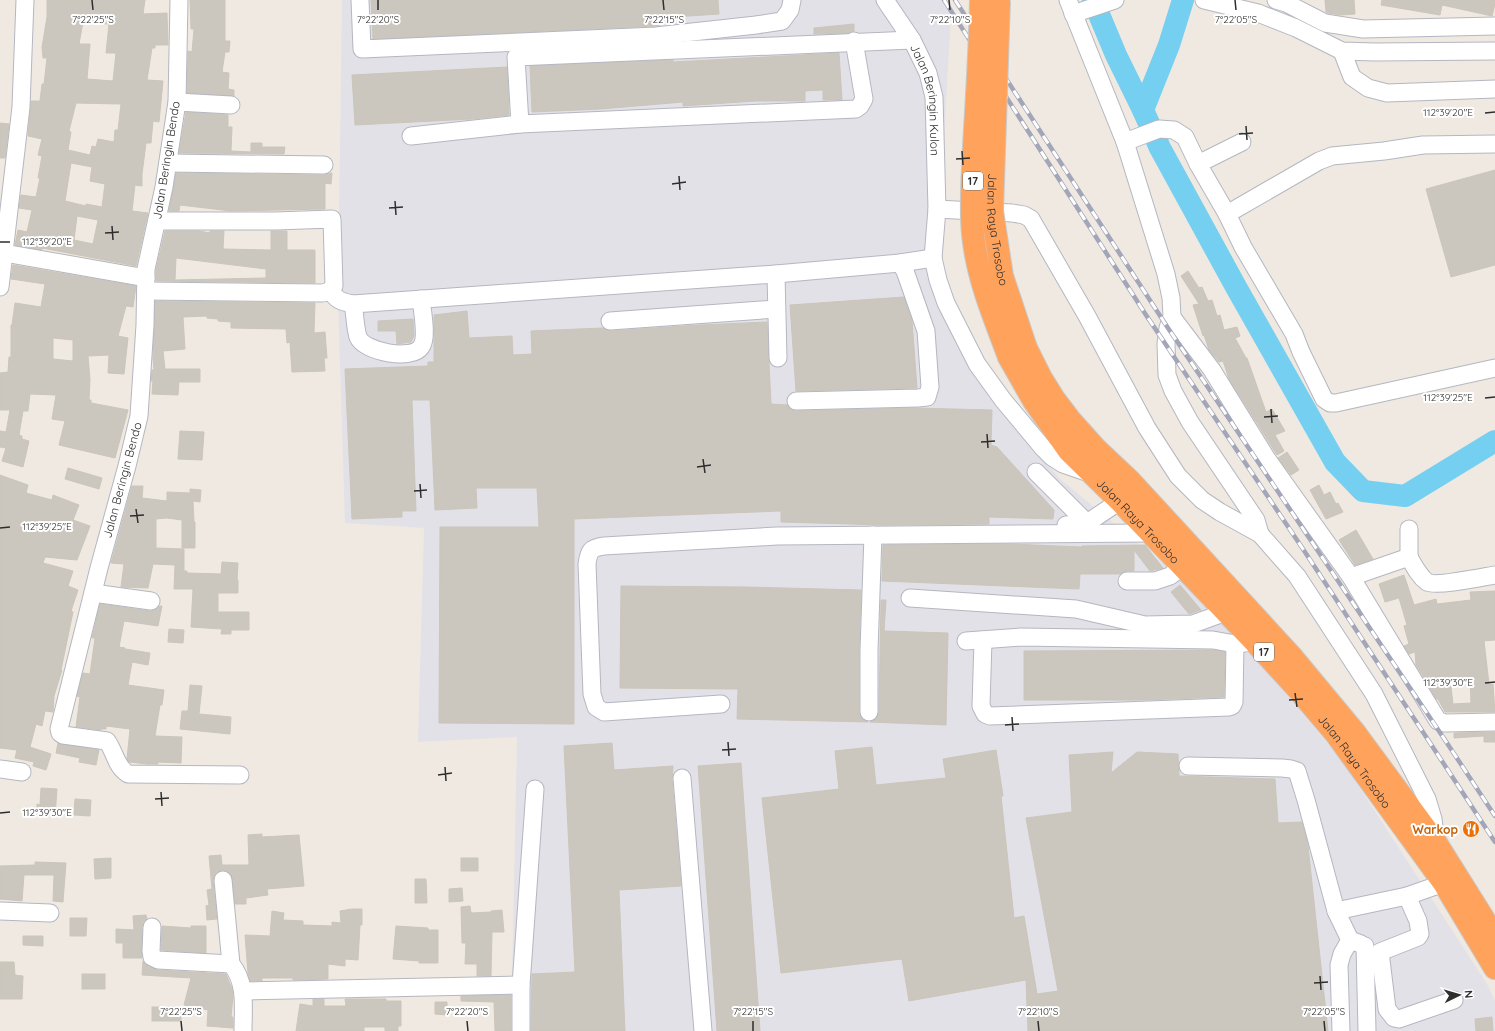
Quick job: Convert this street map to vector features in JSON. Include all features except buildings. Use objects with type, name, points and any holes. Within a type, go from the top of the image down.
[{"type":"highway","name":"Jalan Raya Trosobo","points":[[981,0],[973,177],[973,235],[976,257],[984,288],[1017,352],[1070,420],[1096,449],[1130,481],[1291,656],[1355,733],[1436,843],[1495,937]]},
{"type":"highway","name":"Jalan Raya Trosobo","points":[[999,0],[992,211],[1002,276],[1017,352],[1034,401],[1069,451],[1120,501],[1226,612],[1245,643],[1297,688],[1336,734],[1444,883],[1495,968]]},
{"type":"street","points":[[0,287],[21,107],[25,0]]},
{"type":"street","name":"Jalan Beringin Bendo","points":[[179,0],[177,102],[168,163],[146,269],[145,325],[139,416],[128,466],[101,561],[59,724],[59,731],[63,735],[106,741],[111,746],[122,771],[128,774],[240,775]]},
{"type":"street","points":[[360,0],[362,49],[656,36],[756,26],[782,21],[790,10],[792,0]]},
{"type":"street","name":"Jalan Beringin Kulon","points":[[886,0],[912,40],[928,73],[934,96],[937,209],[933,258],[938,280],[946,303],[977,364],[1003,400],[1043,448],[1052,457],[1063,464],[1092,474]]},
{"type":"street","points":[[1276,0],[1286,3],[1325,23],[1363,29],[1495,26]]},
{"type":"street","points":[[1207,1],[1258,13],[1296,28],[1342,51],[1495,51]]},
{"type":"street","points":[[1110,2],[1075,8],[1128,140],[1166,274],[1171,298],[1172,317],[1168,328],[1166,350],[1167,375],[1173,391],[1190,422],[1256,520],[1260,534]]},
{"type":"street","points":[[520,124],[516,57],[854,41],[912,40]]},
{"type":"street","points":[[410,136],[520,124],[856,108],[860,106],[864,99],[854,41]]},
{"type":"street","points":[[1342,51],[1352,77],[1368,88],[1387,93],[1495,89]]},
{"type":"street","points":[[177,102],[231,105]]},
{"type":"street","points":[[1128,140],[1159,129],[1174,130],[1184,137],[1243,246],[1294,334],[1324,399],[1327,401],[1336,402],[1495,368]]},
{"type":"street","points":[[1198,164],[1242,142]]},
{"type":"street","points":[[1227,214],[1319,161],[1332,156],[1384,151],[1423,145],[1495,144]]},
{"type":"street","points":[[168,163],[324,165]]},
{"type":"street","points":[[937,209],[1012,213],[1024,215],[1031,219],[1087,316],[1147,428],[1178,476],[1202,500],[1220,512],[1260,534],[1297,576],[1374,694],[1427,799],[1433,819],[1436,843]]},
{"type":"street","points":[[4,253],[146,284],[322,293],[331,290],[334,286],[332,219],[275,221],[157,221]]},
{"type":"street","points":[[331,290],[334,296],[342,302],[353,304],[776,274],[900,263],[933,258]]},
{"type":"street","points":[[796,401],[927,397],[930,387],[926,330],[905,271],[900,263]]},
{"type":"street","points":[[776,274],[778,358]]},
{"type":"street","points":[[353,304],[358,338],[369,348],[398,354],[414,353],[422,347],[424,334],[421,299]]},
{"type":"street","points":[[610,321],[776,309]]},
{"type":"street","points":[[1172,317],[1212,370],[1267,459],[1351,577],[1438,721],[1445,723],[1495,722]]},
{"type":"street","points":[[1036,472],[1087,524]]},
{"type":"street","points":[[994,523],[1062,526],[1087,524],[1120,501]]},
{"type":"street","points":[[1409,529],[1409,557],[1421,577],[1429,583],[1442,584],[1495,575]]},
{"type":"street","points":[[721,704],[604,712],[596,707],[592,694],[587,564],[591,550],[596,547],[604,546],[771,536],[1151,533]]},
{"type":"street","points":[[869,712],[869,650],[873,535]]},
{"type":"street","points":[[1351,577],[1409,557]]},
{"type":"street","points":[[1128,581],[1155,581],[1170,576],[1182,566]]},
{"type":"street","points":[[93,593],[151,601]]},
{"type":"street","points":[[910,598],[1076,609],[1145,625],[1192,624],[1226,612]]},
{"type":"street","points":[[1021,637],[1213,640],[1245,643],[1234,702],[1232,706],[1229,707],[990,716],[983,711],[974,640],[1021,637]]},
{"type":"street","points":[[1188,766],[1291,768],[1296,771],[1306,800],[1336,911],[1365,946],[1388,1009],[1394,1018],[1399,1019],[1454,1000]]},
{"type":"street","points":[[0,769],[22,772]]},
{"type":"street","points":[[682,778],[703,1031]]},
{"type":"street","points":[[521,1031],[521,985],[535,789]]},
{"type":"street","points":[[223,880],[231,964],[243,991],[243,1031]]},
{"type":"street","points":[[1336,911],[1407,896],[1444,883]]},
{"type":"street","points":[[1341,1031],[1339,965],[1342,954],[1365,946],[1418,937],[1420,934],[1418,921],[1407,896]]},
{"type":"street","points":[[0,910],[50,913]]},
{"type":"street","points":[[152,927],[152,957],[158,960],[231,964]]},
{"type":"street","points":[[1365,946],[1367,1031]]},
{"type":"street","points":[[243,991],[521,985]]},
{"type":"shaded area","points":[[342,0],[942,0],[951,13],[942,176],[929,264],[994,399],[1059,478],[1207,600],[1343,762],[1487,984],[1495,1001],[1495,1031],[511,1031],[517,737],[418,742],[424,528],[345,523],[338,299]]},
{"type":"waterway","points":[[1093,0],[1116,55],[1143,110]]},
{"type":"waterway","points":[[1183,0],[1169,45],[1143,110],[1160,148],[1236,287],[1335,462],[1363,491],[1405,496],[1495,441]]},
{"type":"railway","points":[[944,0],[1146,315],[1303,549],[1495,842]]},
{"type":"railway","points":[[955,0],[1168,328],[1495,816]]},
{"type":"place","name":"Warkop","points":[[1471,829]]}]
